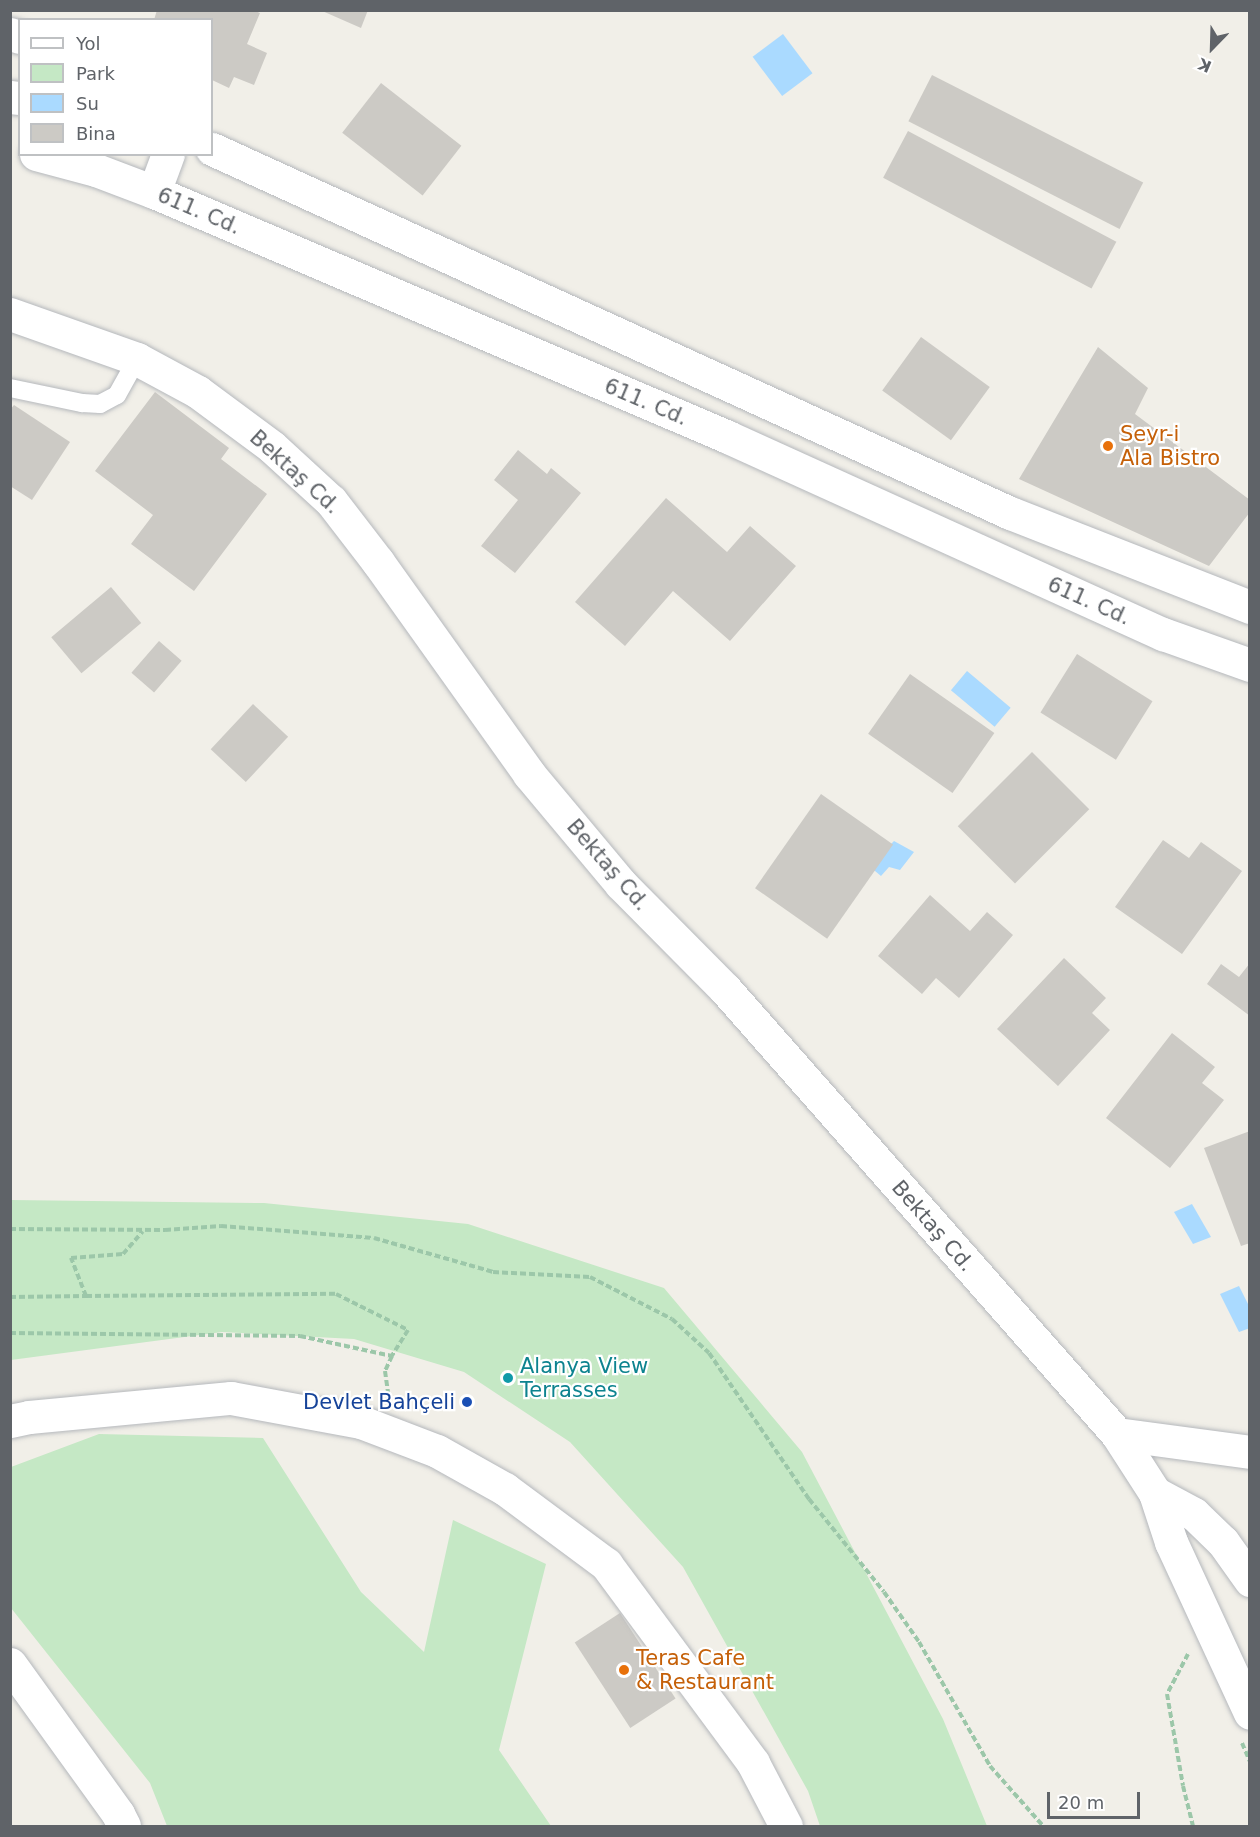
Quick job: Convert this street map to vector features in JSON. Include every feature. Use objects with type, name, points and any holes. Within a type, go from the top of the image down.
[{"type":"street","points":[[213,149],[1010,513],[1250,607]]},
{"type":"street","name":"611. Cd.","points":[[51,156],[95,162],[154,192],[728,437],[1163,634],[1250,665]]},
{"type":"street","points":[[154,192],[167,156]]},
{"type":"street","name":"Bektaş Cd.","points":[[10,314],[138,359],[198,392],[272,447],[331,501],[378,562],[530,774],[606,865],[725,989],[1117,1434],[1155,1492]]},
{"type":"street","points":[[1163,634],[1250,690]]},
{"type":"street","points":[[10,1421],[29,1417],[231,1398],[362,1422],[437,1450],[505,1488],[606,1564],[753,1763],[786,1827]]},
{"type":"street","points":[[1117,1434],[1250,1452]]},
{"type":"street","points":[[1155,1492],[1194,1514],[1223,1542],[1250,1580]]},
{"type":"street","points":[[1155,1492],[1170,1542],[1245,1727]]},
{"type":"street","points":[[10,1664],[118,1814],[124,1827]]},
{"type":"lane","points":[[10,388],[82,403],[100,404],[117,395],[138,359]]},
{"type":"path","points":[[10,1229],[143,1230],[220,1226],[374,1238],[493,1272],[590,1277],[672,1318],[709,1353],[809,1499],[884,1592],[919,1642],[990,1766],[1043,1827]]},
{"type":"path","points":[[86,1296],[71,1258],[123,1254],[143,1230]]},
{"type":"path","points":[[10,1297],[336,1294],[408,1330],[385,1371],[394,1434]]},
{"type":"path","points":[[10,1333],[300,1336],[392,1356]]},
{"type":"path","points":[[1193,1827],[1183,1786],[1167,1694],[1186,1654],[1196,1655]]},
{"type":"path","points":[[1245,1727],[1250,1762]]},
{"type":"green space","points":[[11,1200],[264,1203],[468,1224],[664,1288],[802,1452],[943,1719],[987,1826],[820,1826],[808,1791],[683,1567],[570,1442],[464,1372],[354,1339],[222,1332],[11,1360]]},
{"type":"green space","points":[[99,1434],[263,1438],[361,1592],[424,1652],[453,1520],[546,1564],[499,1750],[551,1826],[167,1826],[150,1783],[11,1608],[11,1467]]},
{"type":"water","points":[[783,34],[812,73],[782,96],[753,57]]},
{"type":"water","points":[[967,671],[1011,708],[995,727],[951,690]]},
{"type":"water","points":[[894,841],[914,852],[900,870],[889,867],[881,876],[869,866]]},
{"type":"water","points":[[1192,1204],[1211,1237],[1193,1244],[1174,1212]]},
{"type":"water","points":[[1239,1286],[1249,1306],[1250,1328],[1239,1332],[1220,1294]]},
{"type":"building","points":[[157,10],[253,10],[260,13],[247,44],[267,53],[254,85],[234,77],[229,88],[213,80],[213,18],[155,18]]},
{"type":"building","points":[[320,10],[368,10],[361,28]]},
{"type":"building","points":[[932,75],[1143,183],[1120,229],[908,121]]},
{"type":"building","points":[[381,83],[461,146],[423,195],[342,133]]},
{"type":"building","points":[[908,131],[1116,242],[1091,289],[883,178]]},
{"type":"building","points":[[921,337],[990,387],[951,440],[882,390]]},
{"type":"building","name":"Seyr-i Ala Bistro","points":[[1098,347],[1148,388],[1135,414],[1250,500],[1250,512],[1209,566],[1019,479]]},
{"type":"building","points":[[155,392],[229,448],[221,459],[267,494],[194,591],[131,544],[153,515],[95,471]]},
{"type":"building","points":[[14,405],[70,442],[32,500],[10,486],[10,410]]},
{"type":"building","points":[[518,450],[547,474],[551,468],[581,493],[515,573],[481,546],[518,500],[494,480]]},
{"type":"building","points":[[666,498],[727,552],[750,526],[796,566],[730,641],[673,591],[625,646],[575,602]]},
{"type":"building","points":[[111,587],[141,623],[81,673],[51,637]]},
{"type":"building","points":[[159,641],[182,661],[154,692],[131,673]]},
{"type":"building","points":[[1077,654],[1152,701],[1116,760],[1040,713]]},
{"type":"building","points":[[910,674],[994,733],[953,793],[868,734]]},
{"type":"building","points":[[253,704],[288,737],[246,782],[211,749]]},
{"type":"building","points":[[1032,752],[1089,809],[1015,884],[958,826]]},
{"type":"building","points":[[821,794],[893,844],[827,939],[755,888]]},
{"type":"building","points":[[1163,840],[1189,858],[1201,842],[1242,871],[1182,954],[1115,907]]},
{"type":"building","points":[[930,895],[970,931],[987,912],[1013,935],[959,998],[936,978],[922,994],[878,956]]},
{"type":"building","points":[[1064,958],[1106,998],[1092,1013],[1110,1030],[1058,1086],[997,1029]]},
{"type":"building","points":[[1250,963],[1250,1016],[1207,984],[1221,964],[1239,977]]},
{"type":"building","points":[[1172,1033],[1215,1067],[1202,1083],[1224,1100],[1170,1168],[1106,1118]]},
{"type":"building","points":[[1250,1131],[1250,1243],[1241,1246],[1204,1148]]},
{"type":"building","name":"Teras Cafe & Restaurant","points":[[620,1613],[676,1699],[630,1728],[575,1642]]},
{"type":"place","name":"Seyr-i Ala Bistro","points":[[1108,446]]},
{"type":"place","name":"Alanya View Terrasses","points":[[508,1378]]},
{"type":"place","name":"Devlet Bahçeli","points":[[467,1402]]},
{"type":"place","name":"Teras Cafe & Restaurant","points":[[624,1670]]}]
